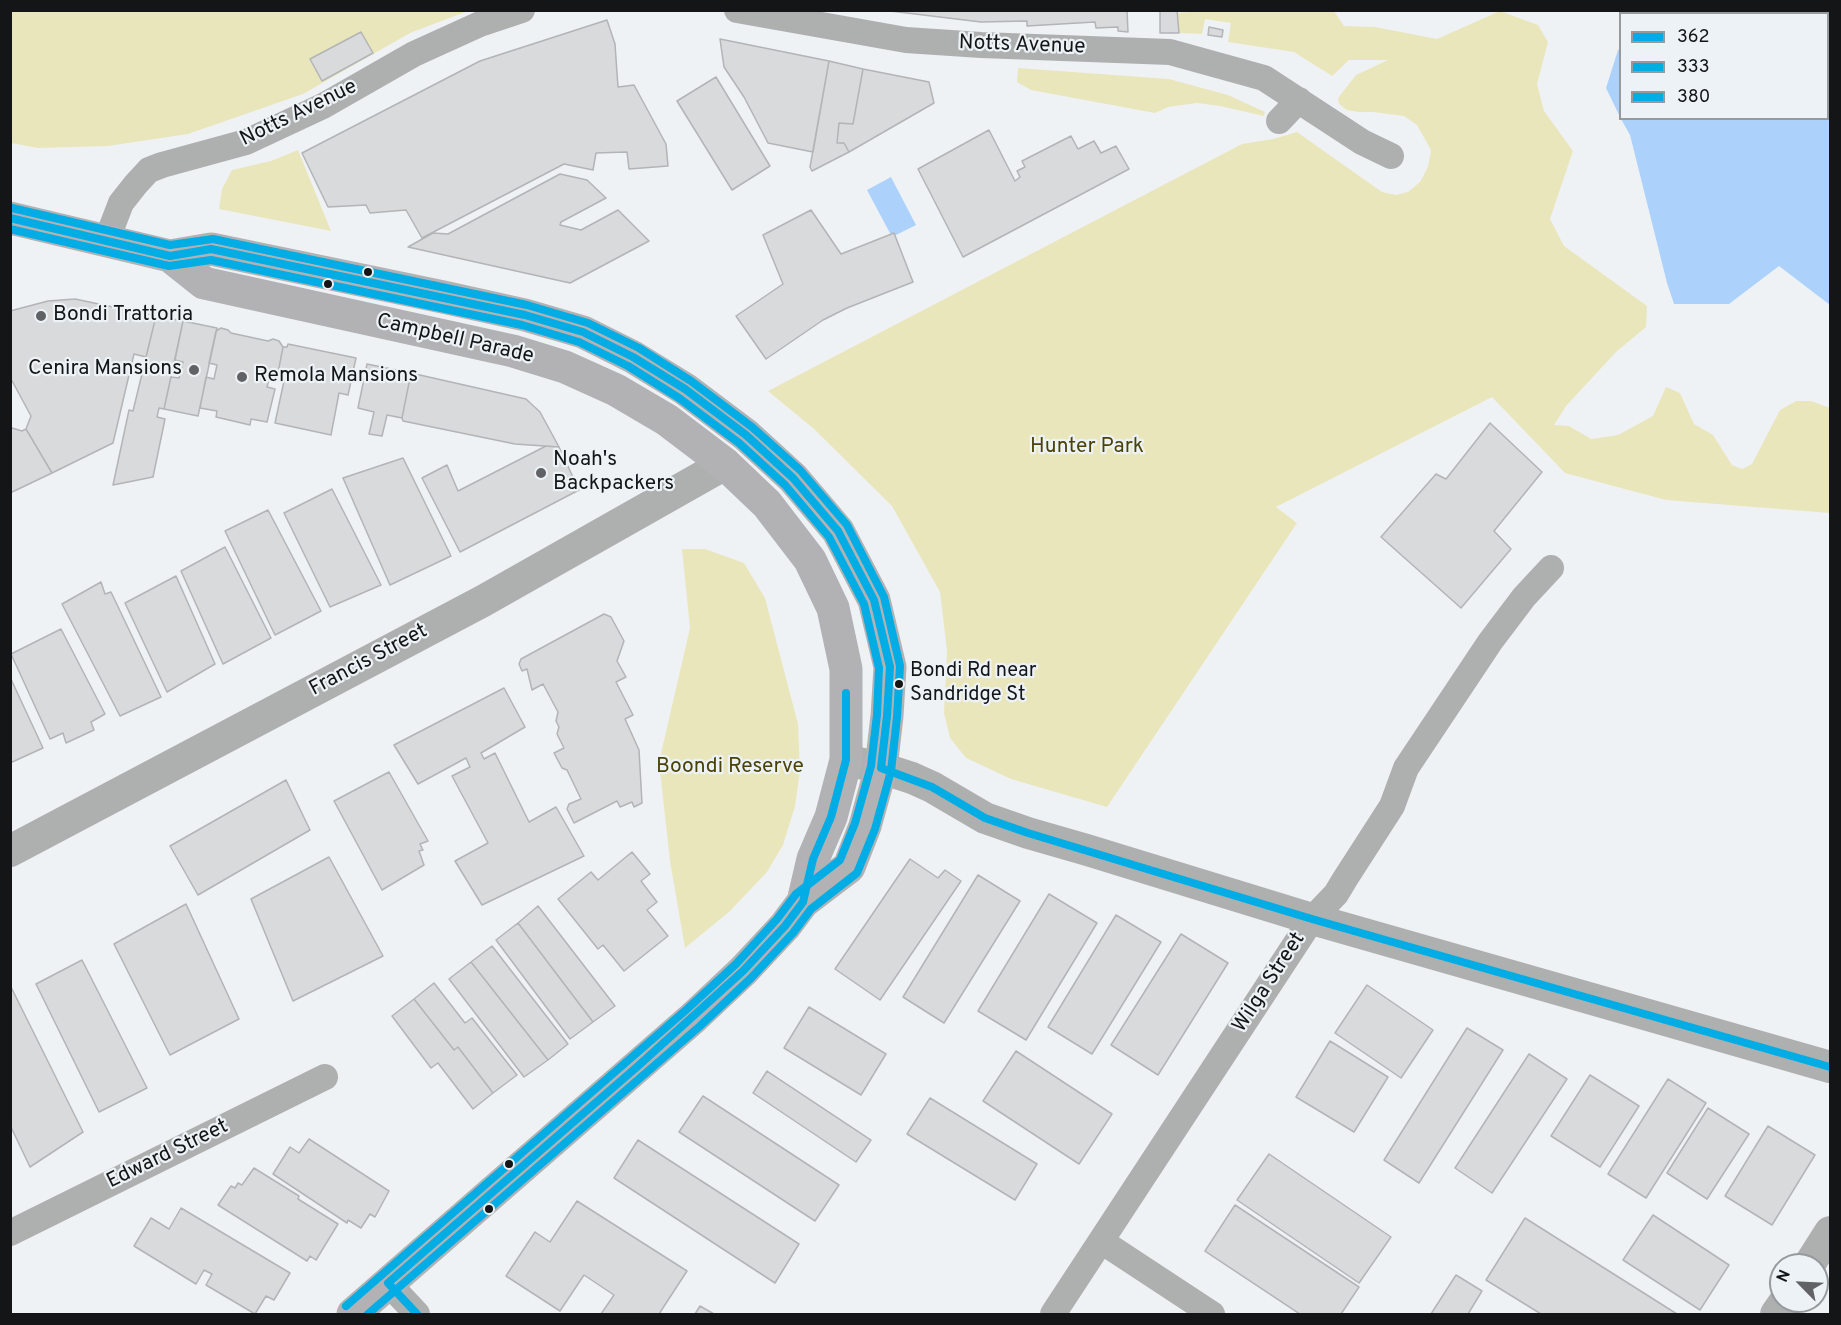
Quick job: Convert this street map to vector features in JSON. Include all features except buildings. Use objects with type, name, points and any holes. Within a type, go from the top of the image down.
[{"type":"main road","name":"Campbell Parade","points":[[10,218],[170,256],[211,249],[515,313],[583,332],[633,357],[685,389],[746,435],[793,478],[838,531],[874,600],[890,667],[881,768],[865,826],[849,867],[802,902]]},
{"type":"main road","name":"Campbell Parade","points":[[170,256],[204,284],[513,351],[565,367],[616,390],[667,420],[725,464],[767,504],[810,560],[833,608],[846,669],[846,760],[831,817],[813,859],[802,902]]},
{"type":"main road","points":[[353,1314],[718,994],[785,926],[802,902]]},
{"type":"street","name":"Notts Avenue","points":[[106,242],[122,203],[136,183],[149,170],[246,142],[323,106],[414,54],[480,24],[522,10]]},
{"type":"street","name":"Notts Avenue","points":[[737,10],[906,40],[981,45],[1170,51],[1264,78],[1362,142],[1391,156]]},
{"type":"street","points":[[1279,121],[1299,100]]},
{"type":"street","name":"Francis Street","points":[[10,851],[472,606],[725,464]]},
{"type":"street","name":"Wilga Street","points":[[1053,1314],[1312,919],[1336,894],[1346,879],[1392,806],[1406,768],[1490,642],[1524,597],[1551,568]]},
{"type":"street","points":[[846,760],[881,768],[932,787],[985,818],[1028,833],[1312,919],[1830,1067]]},
{"type":"street","name":"Edward Street","points":[[10,1233],[325,1077]]},
{"type":"street","points":[[1817,1253],[1830,1232]]},
{"type":"street","points":[[1101,1241],[1212,1314]]},
{"type":"street","points":[[388,1283],[417,1314]]},
{"type":"green space","name":"Hunter Park","points":[[1189,10],[1334,11],[1344,26],[1375,27],[1437,39],[1500,11],[1538,25],[1548,42],[1537,84],[1544,111],[1573,151],[1550,219],[1564,246],[1647,306],[1646,327],[1616,352],[1566,406],[1554,425],[1569,426],[1591,439],[1618,435],[1653,416],[1666,387],[1680,393],[1694,424],[1713,435],[1732,465],[1742,469],[1752,464],[1780,410],[1796,401],[1811,401],[1830,408],[1830,513],[1666,500],[1565,473],[1492,397],[1276,507],[1297,523],[1107,807],[1011,779],[966,758],[950,738],[944,713],[947,651],[940,592],[892,506],[814,429],[768,391],[1242,144],[1297,132],[1382,192],[1396,195],[1408,192],[1420,182],[1428,167],[1431,150],[1417,125],[1404,116],[1347,110],[1339,104],[1338,98],[1356,75],[1388,60],[1349,60],[1332,76],[1294,52],[1228,42],[1231,23],[1205,19],[1202,34],[1179,33],[1177,13],[1189,12]]},
{"type":"green space","points":[[11,11],[468,11],[410,33],[303,94],[188,134],[108,146],[38,148],[11,143]]},
{"type":"green space","points":[[1018,68],[1169,79],[1228,95],[1265,112],[1264,116],[1197,103],[1168,107],[1155,113],[1031,90],[1017,82]]},
{"type":"green space","points":[[298,150],[331,231],[219,209],[222,189],[232,170],[271,161]]},
{"type":"green space","name":"Boondi Reserve","points":[[682,549],[705,549],[744,563],[765,598],[798,724],[800,771],[795,806],[783,845],[767,872],[730,911],[685,948],[670,861],[659,762],[690,628]]},
{"type":"water","points":[[1830,11],[1830,305],[1779,266],[1729,304],[1674,304],[1630,135],[1622,120],[1829,120],[1829,12],[1728,12]]},
{"type":"water","points":[[1619,50],[1619,115],[1606,88]]},
{"type":"water","points":[[891,177],[916,225],[892,237],[867,190]]},
{"type":"transit line","name":"380","points":[[12,208],[170,245],[213,239],[527,305],[588,323],[639,348],[691,381],[752,427],[800,470],[847,525],[884,597],[900,666],[897,717],[891,771],[875,829],[857,873],[811,909],[793,933],[751,978],[700,1026],[368,1314]]},
{"type":"transit line","name":"362","points":[[10,218],[170,256],[211,249],[525,315],[583,332],[633,357],[685,389],[746,435],[793,478],[838,531],[874,600],[890,667],[881,768],[932,787],[985,818],[1028,833],[1312,919],[1830,1067]]},
{"type":"transit line","name":"333","points":[[10,229],[169,266],[211,260],[522,325],[579,342],[628,366],[679,398],[739,443],[785,485],[829,537],[864,604],[879,668],[877,715],[871,766],[855,823],[840,860],[796,894],[777,919],[736,964],[686,1010],[346,1306]]},
{"type":"transit line","name":"362","points":[[417,1314],[388,1283],[638,1066],[743,971],[785,926],[803,902],[813,859],[831,817],[846,760],[846,693]]},
{"type":"place","name":"Bondi Trattoria","points":[[41,316]]},
{"type":"place","name":"Cenira Mansions","points":[[194,370]]},
{"type":"place","name":"Remola Mansions","points":[[242,377]]},
{"type":"place","name":"Noah's Backpackers","points":[[541,473]]},
{"type":"place","name":"Bondi Rd near Sandridge St","points":[[899,684]]}]
